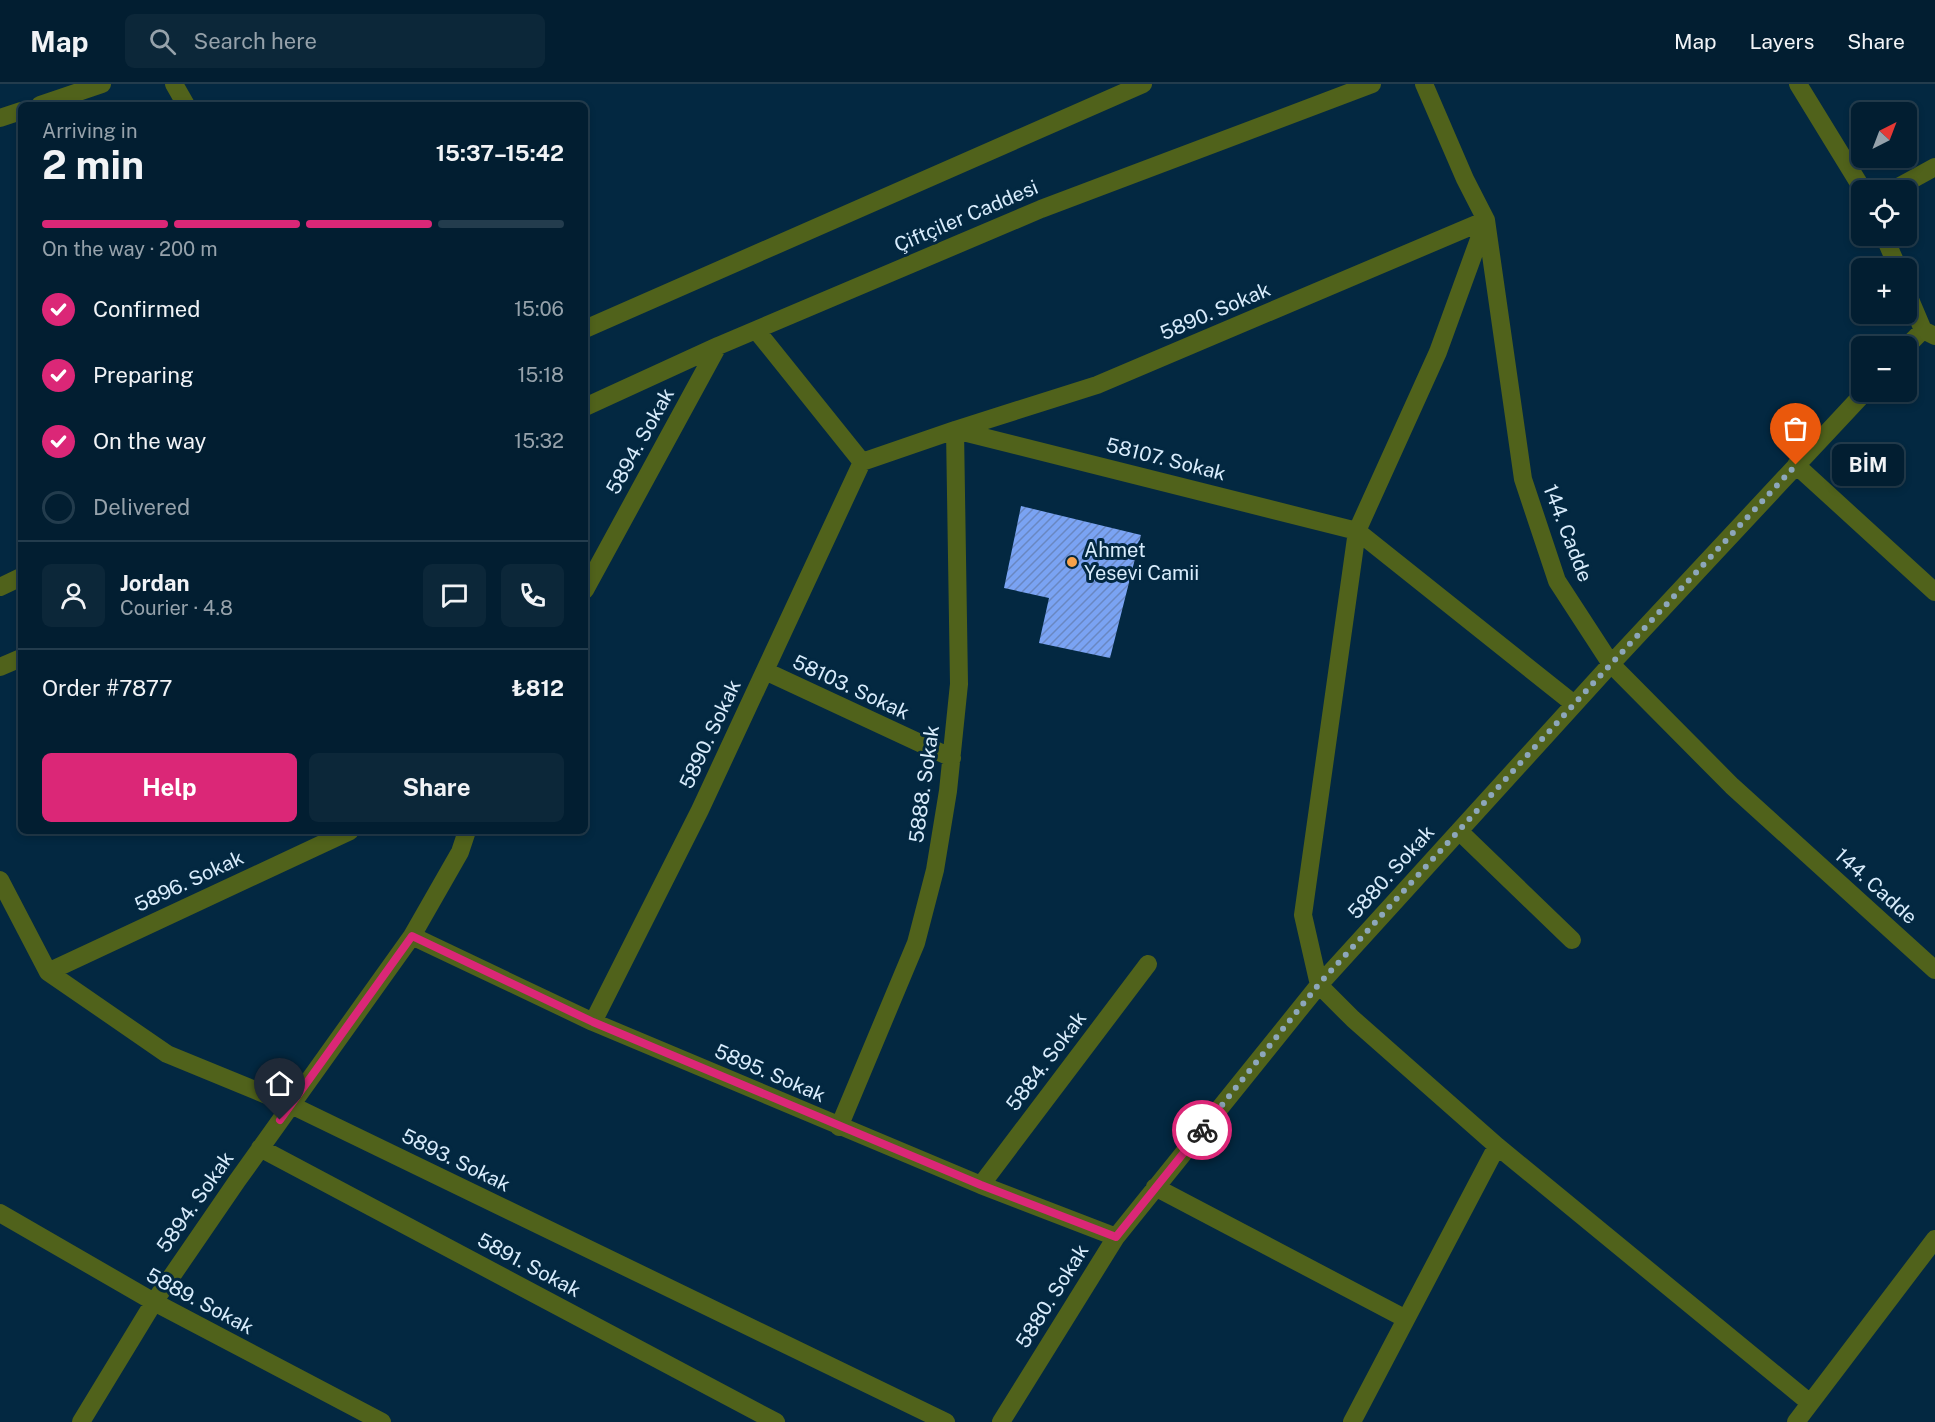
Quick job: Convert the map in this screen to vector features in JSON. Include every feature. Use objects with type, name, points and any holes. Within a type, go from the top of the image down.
[{"type":"street","points":[[49,102],[102,84]]},
{"type":"street","points":[[174,84],[184,102]]},
{"type":"street","points":[[588,328],[1143,84]]},
{"type":"street","name":"Çiftçiler Caddesi","points":[[588,407],[718,346],[1041,209],[1372,84]]},
{"type":"street","name":"144. Cadde","points":[[1424,84],[1465,179],[1486,220],[1524,479],[1557,581],[1611,664],[1732,786],[1935,970]]},
{"type":"street","points":[[1798,84],[1857,180]]},
{"type":"street","points":[[0,118],[18,112]]},
{"type":"street","points":[[1911,180],[1935,167]]},
{"type":"street","points":[[1486,220],[1438,352],[1357,531],[1303,915],[1319,984],[1353,1019],[1497,1146],[1810,1404]]},
{"type":"street","name":"5890. Sokak","points":[[956,430],[1098,386],[1486,220]]},
{"type":"street","points":[[1917,311],[1929,333]]},
{"type":"street","points":[[756,330],[862,462],[956,430]]},
{"type":"street","name":"5894. Sokak","points":[[588,584],[718,346]]},
{"type":"street","name":"5880. Sokak","points":[[1001,1422],[1116,1237],[1319,984],[1574,704],[1856,402]]},
{"type":"street","name":"58107. Sokak","points":[[956,430],[1357,531],[1574,704]]},
{"type":"street","name":"5888. Sokak","points":[[839,1127],[916,944],[935,870],[952,758],[959,684],[956,430]]},
{"type":"street","name":"5890. Sokak","points":[[593,1022],[700,810],[862,462]]},
{"type":"street","points":[[1796,465],[1935,592]]},
{"type":"street","points":[[0,586],[18,578]]},
{"type":"street","points":[[0,668],[18,659]]},
{"type":"street","name":"58103. Sokak","points":[[765,671],[952,758]]},
{"type":"street","points":[[1459,831],[1572,940]]},
{"type":"street","name":"5896. Sokak","points":[[48,972],[344,834]]},
{"type":"street","name":"5894. Sokak","points":[[81,1422],[154,1302],[260,1148],[412,936],[460,852],[466,834]]},
{"type":"street","name":"5893. Sokak","points":[[0,880],[48,972],[167,1054],[291,1105],[946,1422]]},
{"type":"street","name":"5895. Sokak","points":[[412,936],[593,1022],[839,1127],[1116,1237]]},
{"type":"street","name":"5884. Sokak","points":[[981,1185],[1148,964]]},
{"type":"street","points":[[1352,1422],[1497,1146]]},
{"type":"street","name":"5891. Sokak","points":[[260,1148],[776,1422]]},
{"type":"street","points":[[1155,1187],[1406,1319]]},
{"type":"street","name":"5889. Sokak","points":[[0,1213],[154,1302],[382,1422]]},
{"type":"street","points":[[1796,1422],[1935,1239]]},
{"type":"building","name":"Ahmet Yesevi Camii","points":[[1021,506],[1141,535],[1110,658],[1039,643],[1049,598],[1004,588]]},
{"type":"way so far","points":[[1202,1130],[1319,984],[1796,465]]},
{"type":"place","name":"BİM","points":[[1796,465]]},
{"type":"place","name":"Ahmet Yesevi Camii","points":[[1072,562]]},
{"type":"route","points":[[280,1120],[412,936],[593,1022],[839,1127],[1116,1237],[1202,1130]]}]
